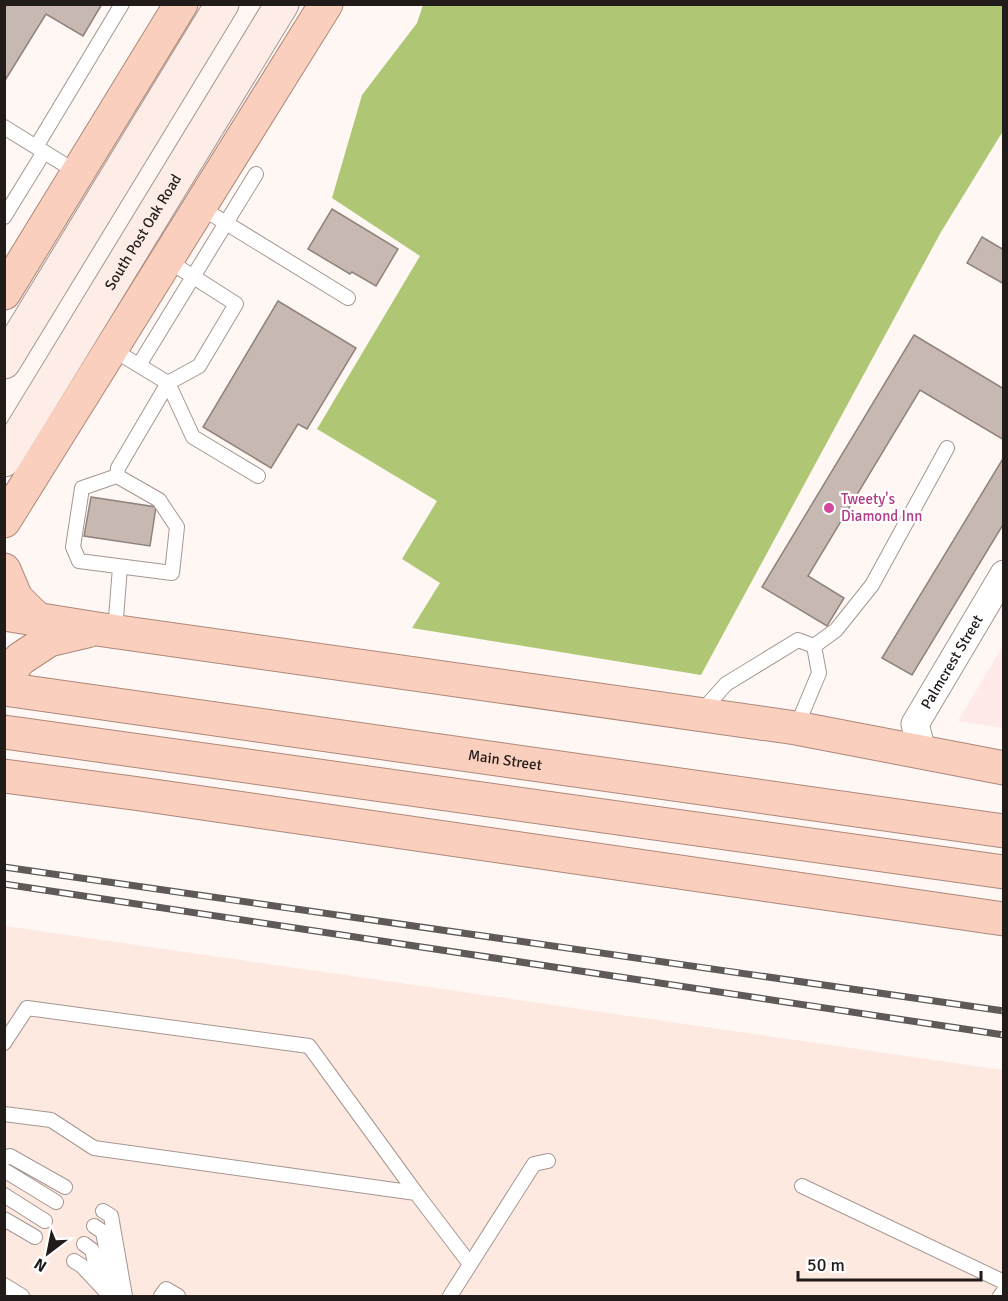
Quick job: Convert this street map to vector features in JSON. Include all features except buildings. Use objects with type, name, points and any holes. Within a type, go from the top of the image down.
[{"type":"highway","points":[[4,293],[181,4]]},
{"type":"highway","points":[[4,521],[125,357],[213,215],[326,4]]},
{"type":"highway","points":[[4,570],[16,598],[38,620]]},
{"type":"highway","points":[[4,614],[796,728],[1004,768]]},
{"type":"highway","points":[[4,680],[20,659],[49,640],[106,630]]},
{"type":"highway","name":"Main Street","points":[[4,690],[1004,831]]},
{"type":"highway","points":[[4,732],[1004,872]]},
{"type":"highway","points":[[4,747],[25,773],[140,794]]},
{"type":"highway","points":[[4,776],[1004,919]]},
{"type":"main road","points":[[4,362],[222,4]]},
{"type":"main road","name":"South Post Oak Road","points":[[4,460],[282,4]]},
{"type":"street","name":"Palmcrest Street","points":[[921,752],[915,724],[1004,574]]},
{"type":"lane","points":[[4,217],[122,4]]},
{"type":"lane","points":[[4,127],[78,173]]},
{"type":"lane","points":[[256,174],[213,215],[348,298]]},
{"type":"lane","points":[[117,476],[118,468],[168,383],[199,366],[236,304],[180,268]]},
{"type":"lane","points":[[125,357],[168,383],[193,437],[258,477]]},
{"type":"lane","points":[[814,646],[836,630],[872,585],[947,448]]},
{"type":"lane","points":[[117,476],[159,500],[177,527],[172,573],[79,561],[73,547],[82,488],[117,476]]},
{"type":"lane","points":[[106,630],[120,567]]},
{"type":"lane","points":[[699,714],[726,684],[798,640],[814,646]]},
{"type":"lane","points":[[796,728],[819,673],[814,646]]},
{"type":"lane","points":[[4,1043],[27,1008],[309,1046],[470,1264]]},
{"type":"lane","points":[[4,1114],[51,1120],[94,1148],[416,1193]]},
{"type":"lane","points":[[4,1159],[10,1156],[65,1187]]},
{"type":"lane","points":[[450,1296],[534,1164],[548,1161]]},
{"type":"lane","points":[[4,1173],[7,1172],[56,1203]]},
{"type":"lane","points":[[802,1186],[1004,1282]]},
{"type":"lane","points":[[4,1195],[45,1221]]},
{"type":"lane","points":[[103,1211],[111,1216],[126,1296]]},
{"type":"lane","points":[[4,1219],[35,1237]]},
{"type":"lane","points":[[94,1226],[103,1232],[115,1296]]},
{"type":"lane","points":[[84,1244],[93,1250],[105,1291]]},
{"type":"lane","points":[[74,1261],[82,1266],[105,1291]]},
{"type":"lane","points":[[4,1286],[22,1296]]},
{"type":"lane","points":[[161,1296],[166,1289],[178,1296]]},
{"type":"lane","points":[[1000,1296],[1004,1291]]},
{"type":"shaded area","points":[[1003,646],[1003,728],[958,721]]},
{"type":"shaded area","points":[[5,926],[1003,1070],[1003,1296],[5,1296]]},
{"type":"green space","points":[[423,5],[1003,5],[1003,131],[941,232],[701,675],[412,628],[440,583],[402,559],[437,501],[317,429],[420,256],[332,198],[362,95],[417,23]]},
{"type":"railway","points":[[4,867],[1004,1011]]},
{"type":"railway","points":[[4,884],[1004,1035]]},
{"type":"place","name":"Tweety's Diamond Inn","points":[[829,508]]}]
